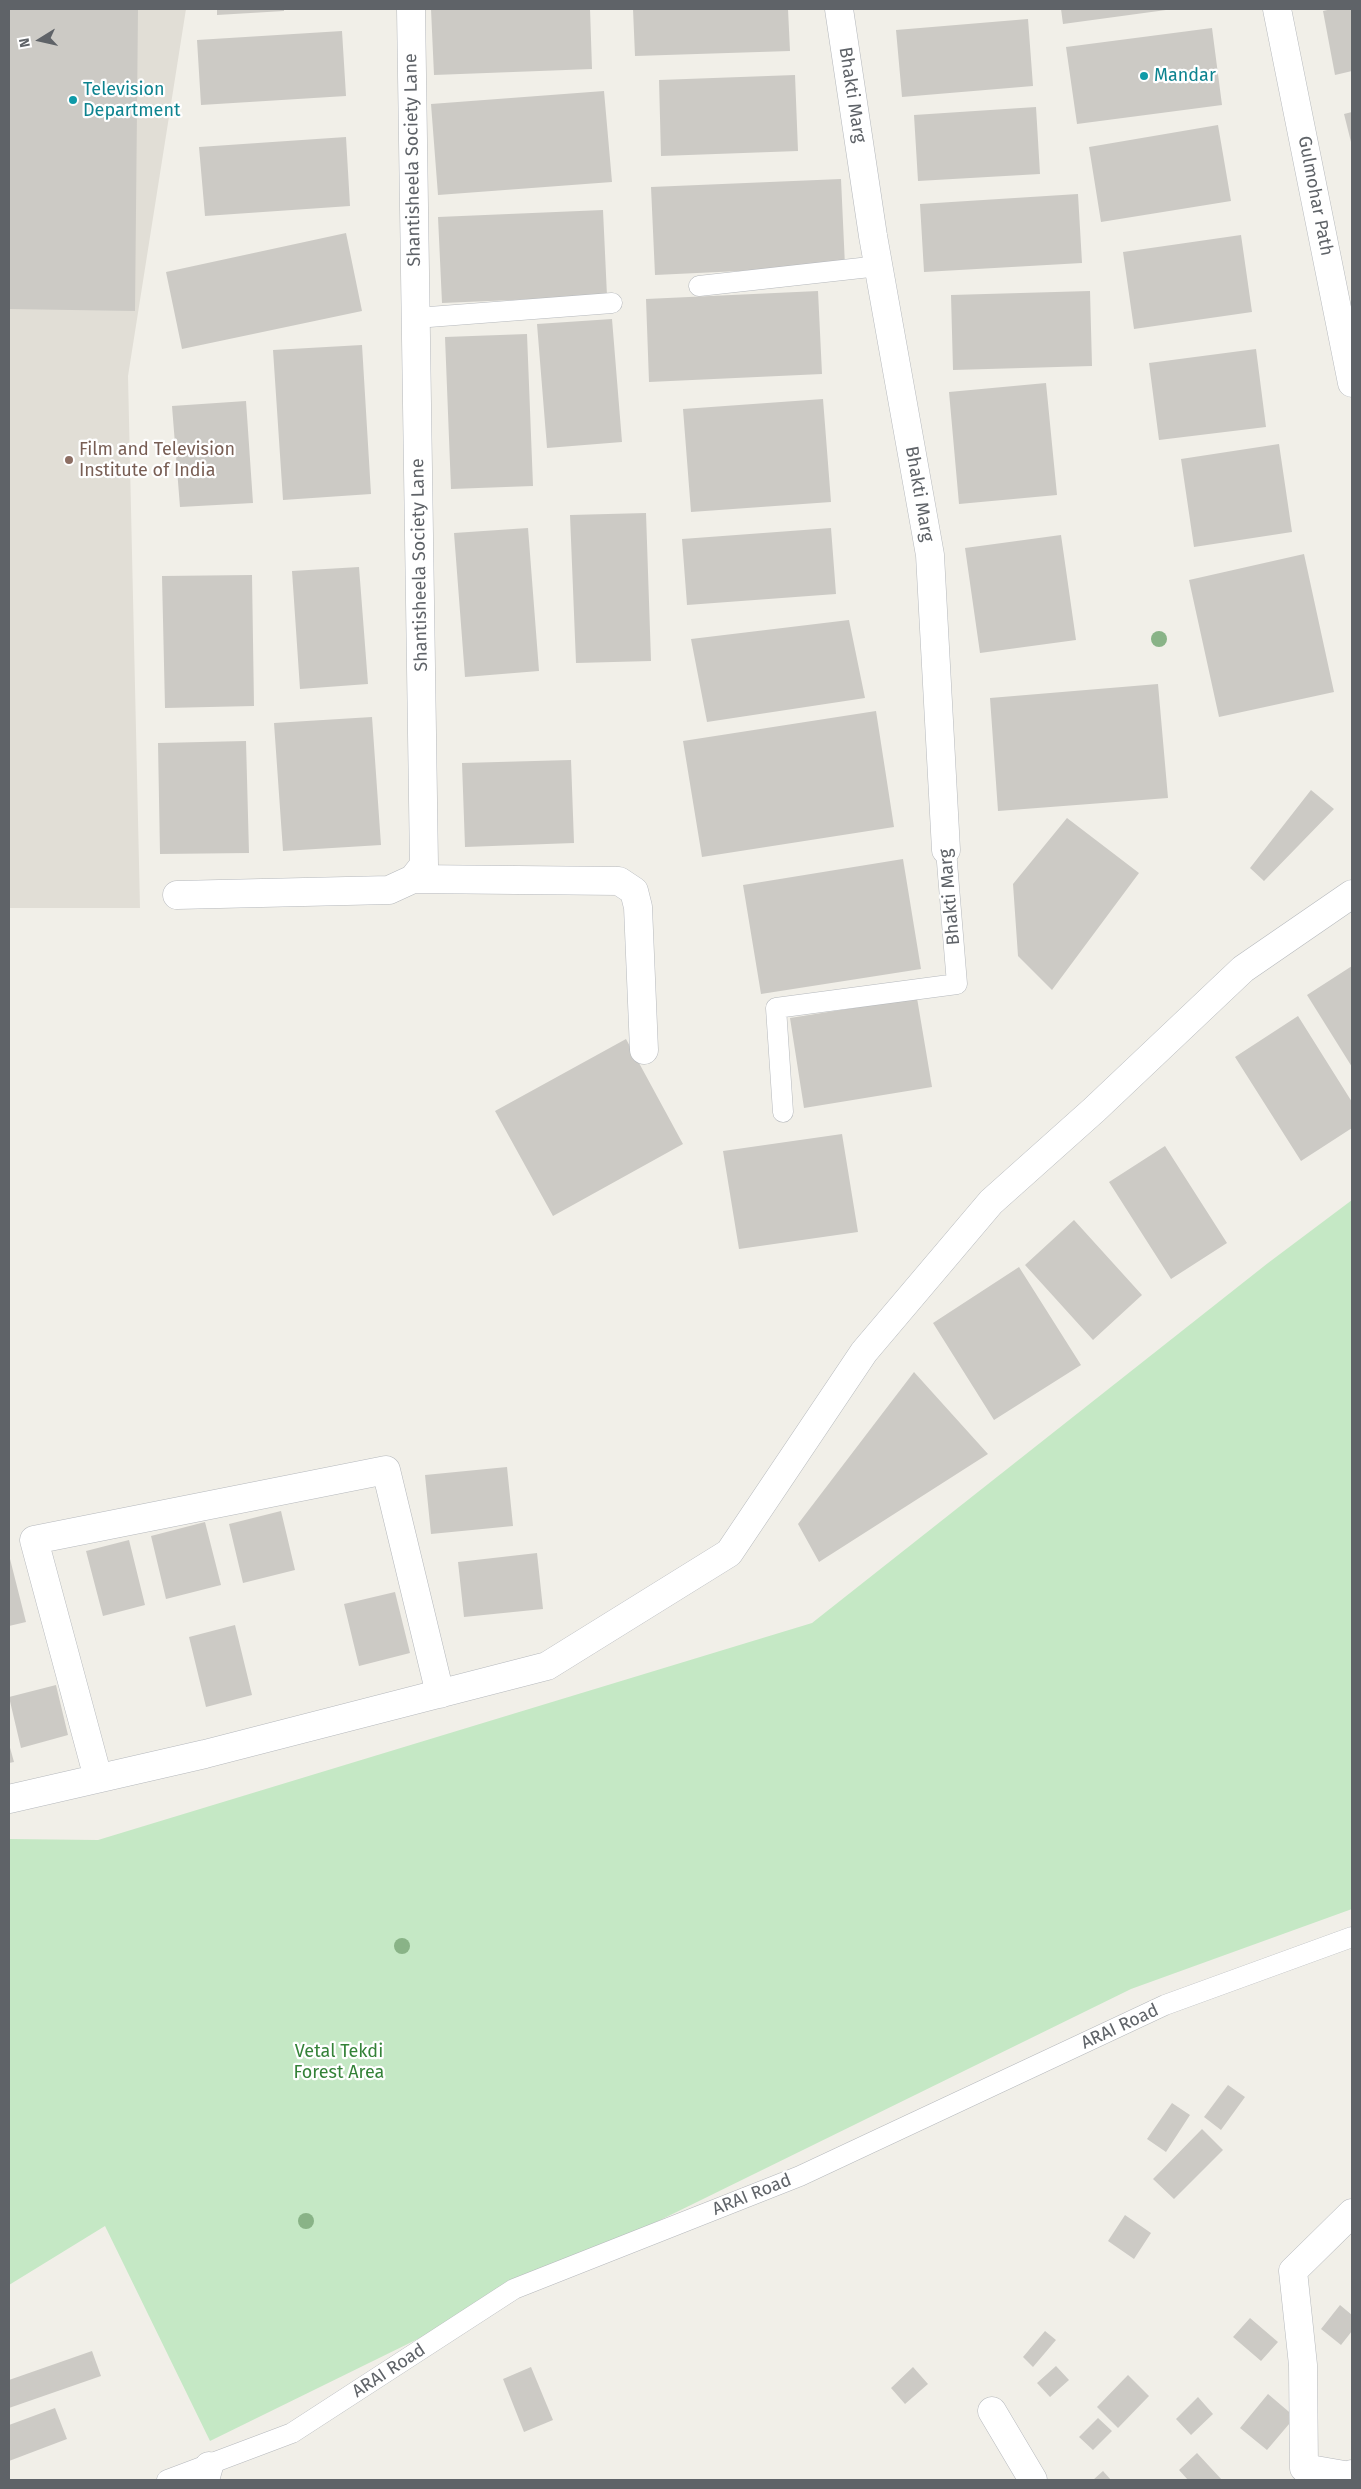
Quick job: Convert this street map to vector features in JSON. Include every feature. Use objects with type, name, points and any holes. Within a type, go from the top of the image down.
[{"type":"street","name":"Shantisheela Society Lane","points":[[411,9],[424,864],[413,879]]},
{"type":"street","name":"Bhakti Marg","points":[[838,9],[879,266],[930,555],[946,850]]},
{"type":"street","name":"Gulmohar Path","points":[[1277,9],[1352,382]]},
{"type":"street","points":[[177,895],[390,890],[413,879],[619,881],[634,891],[638,908],[644,1050]]},
{"type":"street","points":[[9,1799],[205,1754],[547,1666],[729,1553],[864,1352],[991,1202],[1094,1110],[1243,969],[1352,894]]},
{"type":"street","points":[[98,1778],[34,1540],[386,1470],[440,1694]]},
{"type":"street","points":[[1352,2213],[1293,2271],[1303,2364],[1304,2468],[1350,2476],[1352,2474]]},
{"type":"street","points":[[992,2411],[1033,2480]]},
{"type":"lane","points":[[699,286],[879,266]]},
{"type":"lane","points":[[416,318],[612,303]]},
{"type":"lane","name":"Bhakti Marg","points":[[783,1112],[776,1008],[957,984],[946,850]]},
{"type":"lane","name":"ARAI Road","points":[[167,2480],[207,2473],[292,2433],[514,2289],[800,2176],[1165,2006],[1352,1937]]},
{"type":"shaded area","name":"Film and Television Institute of India","points":[[9,9],[186,9],[128,376],[140,908],[9,908]]},
{"type":"green space","name":"Vetal Tekdi Forest Area","points":[[1352,1200],[1352,1909],[1131,1989],[210,2441],[105,2226],[9,2285],[9,1839],[98,1840],[812,1623],[1268,1263]]},
{"type":"building","name":"Television Department","points":[[9,9],[138,9],[135,311],[9,309]]},
{"type":"building","points":[[217,9],[284,9],[284,11],[217,15]]},
{"type":"building","points":[[431,9],[590,9],[592,69],[434,75]]},
{"type":"building","points":[[633,9],[788,9],[790,51],[635,56]]},
{"type":"building","points":[[1061,9],[1166,9],[1166,10],[1063,24]]},
{"type":"building","points":[[1352,9],[1352,71],[1335,75],[1323,11]]},
{"type":"building","points":[[1028,19],[1033,86],[902,97],[896,30]]},
{"type":"building","name":"Mandar","points":[[1212,28],[1222,105],[1077,124],[1066,47]]},
{"type":"building","points":[[342,31],[346,96],[201,105],[197,40]]},
{"type":"building","points":[[795,75],[798,151],[661,156],[659,80]]},
{"type":"building","points":[[604,91],[612,182],[438,195],[431,104]]},
{"type":"building","points":[[1036,107],[1040,174],[918,181],[914,115]]},
{"type":"building","points":[[1352,112],[1352,146],[1344,114]]},
{"type":"building","points":[[1218,125],[1231,201],[1101,222],[1089,147]]},
{"type":"building","points":[[346,137],[350,206],[205,216],[199,147]]},
{"type":"building","points":[[841,179],[845,266],[655,275],[651,187]]},
{"type":"building","points":[[1078,194],[1082,263],[924,272],[920,204]]},
{"type":"building","points":[[603,210],[607,296],[442,303],[438,217]]},
{"type":"building","points":[[346,233],[362,311],[182,349],[166,272]]},
{"type":"building","points":[[1241,235],[1252,312],[1134,329],[1123,252]]},
{"type":"building","points":[[818,291],[822,374],[649,382],[646,299]]},
{"type":"building","points":[[1090,291],[1092,366],[953,370],[951,295]]},
{"type":"building","points":[[612,319],[622,442],[547,448],[537,324]]},
{"type":"building","points":[[527,334],[533,486],[451,489],[445,337]]},
{"type":"building","points":[[362,345],[371,494],[283,500],[273,350]]},
{"type":"building","points":[[1256,349],[1266,427],[1159,440],[1149,363]]},
{"type":"building","points":[[1046,383],[1057,495],[959,504],[949,392]]},
{"type":"building","points":[[823,399],[831,502],[691,512],[683,409]]},
{"type":"building","points":[[246,401],[253,503],[180,507],[172,406]]},
{"type":"building","points":[[1279,444],[1292,532],[1194,547],[1181,459]]},
{"type":"building","points":[[646,513],[651,661],[576,663],[570,515]]},
{"type":"building","points":[[528,528],[539,671],[465,677],[454,533]]},
{"type":"building","points":[[831,528],[836,594],[687,605],[682,539]]},
{"type":"building","points":[[1061,535],[1076,640],[980,653],[965,548]]},
{"type":"building","points":[[1304,554],[1334,692],[1219,717],[1189,580]]},
{"type":"building","points":[[359,567],[368,684],[300,689],[292,571]]},
{"type":"building","points":[[252,575],[254,706],[165,708],[162,576]]},
{"type":"building","points":[[849,620],[865,698],[707,722],[691,639]]},
{"type":"building","points":[[1158,684],[1168,798],[998,811],[990,698]]},
{"type":"building","points":[[876,711],[894,827],[702,857],[683,741]]},
{"type":"building","points":[[372,717],[381,845],[283,851],[274,723]]},
{"type":"building","points":[[246,741],[249,853],[160,854],[158,743]]},
{"type":"building","points":[[571,760],[574,843],[465,847],[462,763]]},
{"type":"building","points":[[1311,790],[1334,809],[1264,881],[1250,868]]},
{"type":"building","points":[[1067,818],[1139,873],[1052,990],[1018,956],[1013,884]]},
{"type":"building","points":[[903,859],[921,969],[761,994],[743,885]]},
{"type":"building","points":[[1352,966],[1352,1067],[1307,995]]},
{"type":"building","points":[[917,998],[932,1087],[804,1108],[790,1018]]},
{"type":"building","points":[[1298,1016],[1352,1102],[1352,1128],[1301,1161],[1235,1057]]},
{"type":"building","points":[[626,1039],[683,1144],[553,1216],[495,1111]]},
{"type":"building","points":[[842,1134],[858,1232],[739,1249],[723,1151]]},
{"type":"building","points":[[1165,1146],[1227,1243],[1171,1279],[1109,1182]]},
{"type":"building","points":[[1074,1220],[1142,1295],[1093,1340],[1025,1265]]},
{"type":"building","points":[[1019,1267],[1081,1365],[994,1420],[933,1323]]},
{"type":"building","points":[[914,1372],[988,1454],[819,1562],[798,1524]]},
{"type":"building","points":[[507,1467],[513,1526],[431,1534],[425,1475]]},
{"type":"building","points":[[281,1511],[295,1570],[243,1583],[229,1524]]},
{"type":"building","points":[[205,1522],[221,1585],[166,1599],[151,1536]]},
{"type":"building","points":[[129,1540],[145,1605],[103,1616],[86,1551]]},
{"type":"building","points":[[537,1553],[543,1609],[464,1617],[458,1562]]},
{"type":"building","points":[[9,1555],[26,1622],[9,1626]]},
{"type":"building","points":[[395,1592],[410,1653],[359,1666],[344,1604]]},
{"type":"building","points":[[235,1625],[252,1695],[206,1707],[189,1637]]},
{"type":"building","points":[[56,1685],[68,1735],[21,1748],[9,1697]]},
{"type":"building","points":[[9,1744],[14,1762],[9,1763]]},
{"type":"building","points":[[1228,2085],[1245,2097],[1221,2130],[1204,2117]]},
{"type":"building","points":[[1172,2103],[1190,2115],[1166,2152],[1147,2139]]},
{"type":"building","points":[[1202,2129],[1223,2150],[1174,2199],[1153,2179]]},
{"type":"building","points":[[1125,2215],[1151,2233],[1134,2259],[1108,2241]]},
{"type":"building","points":[[1340,2305],[1352,2315],[1352,2331],[1341,2345],[1321,2329]]},
{"type":"building","points":[[1250,2318],[1278,2342],[1261,2361],[1233,2337]]},
{"type":"building","points":[[1045,2331],[1056,2340],[1033,2367],[1023,2357]]},
{"type":"building","points":[[92,2351],[101,2376],[9,2408],[9,2380]]},
{"type":"building","points":[[1056,2366],[1069,2380],[1050,2397],[1037,2383]]},
{"type":"building","points":[[531,2367],[553,2420],[524,2432],[503,2379]]},
{"type":"building","points":[[913,2367],[928,2384],[905,2404],[891,2388]]},
{"type":"building","points":[[1128,2375],[1149,2396],[1118,2428],[1097,2407]]},
{"type":"building","points":[[1268,2394],[1295,2417],[1267,2450],[1240,2428]]},
{"type":"building","points":[[1198,2397],[1213,2414],[1191,2435],[1176,2419]]},
{"type":"building","points":[[55,2408],[67,2439],[9,2461],[9,2425]]},
{"type":"building","points":[[1098,2418],[1112,2431],[1093,2450],[1079,2437]]},
{"type":"building","points":[[1197,2453],[1222,2480],[1188,2480],[1179,2470]]},
{"type":"building","points":[[1103,2471],[1111,2480],[1093,2480]]},
{"type":"place","name":"Mandar","points":[[1144,76]]},
{"type":"place","name":"Television Department","points":[[73,100]]},
{"type":"place","name":"Film and Television Institute of India","points":[[69,460]]}]
